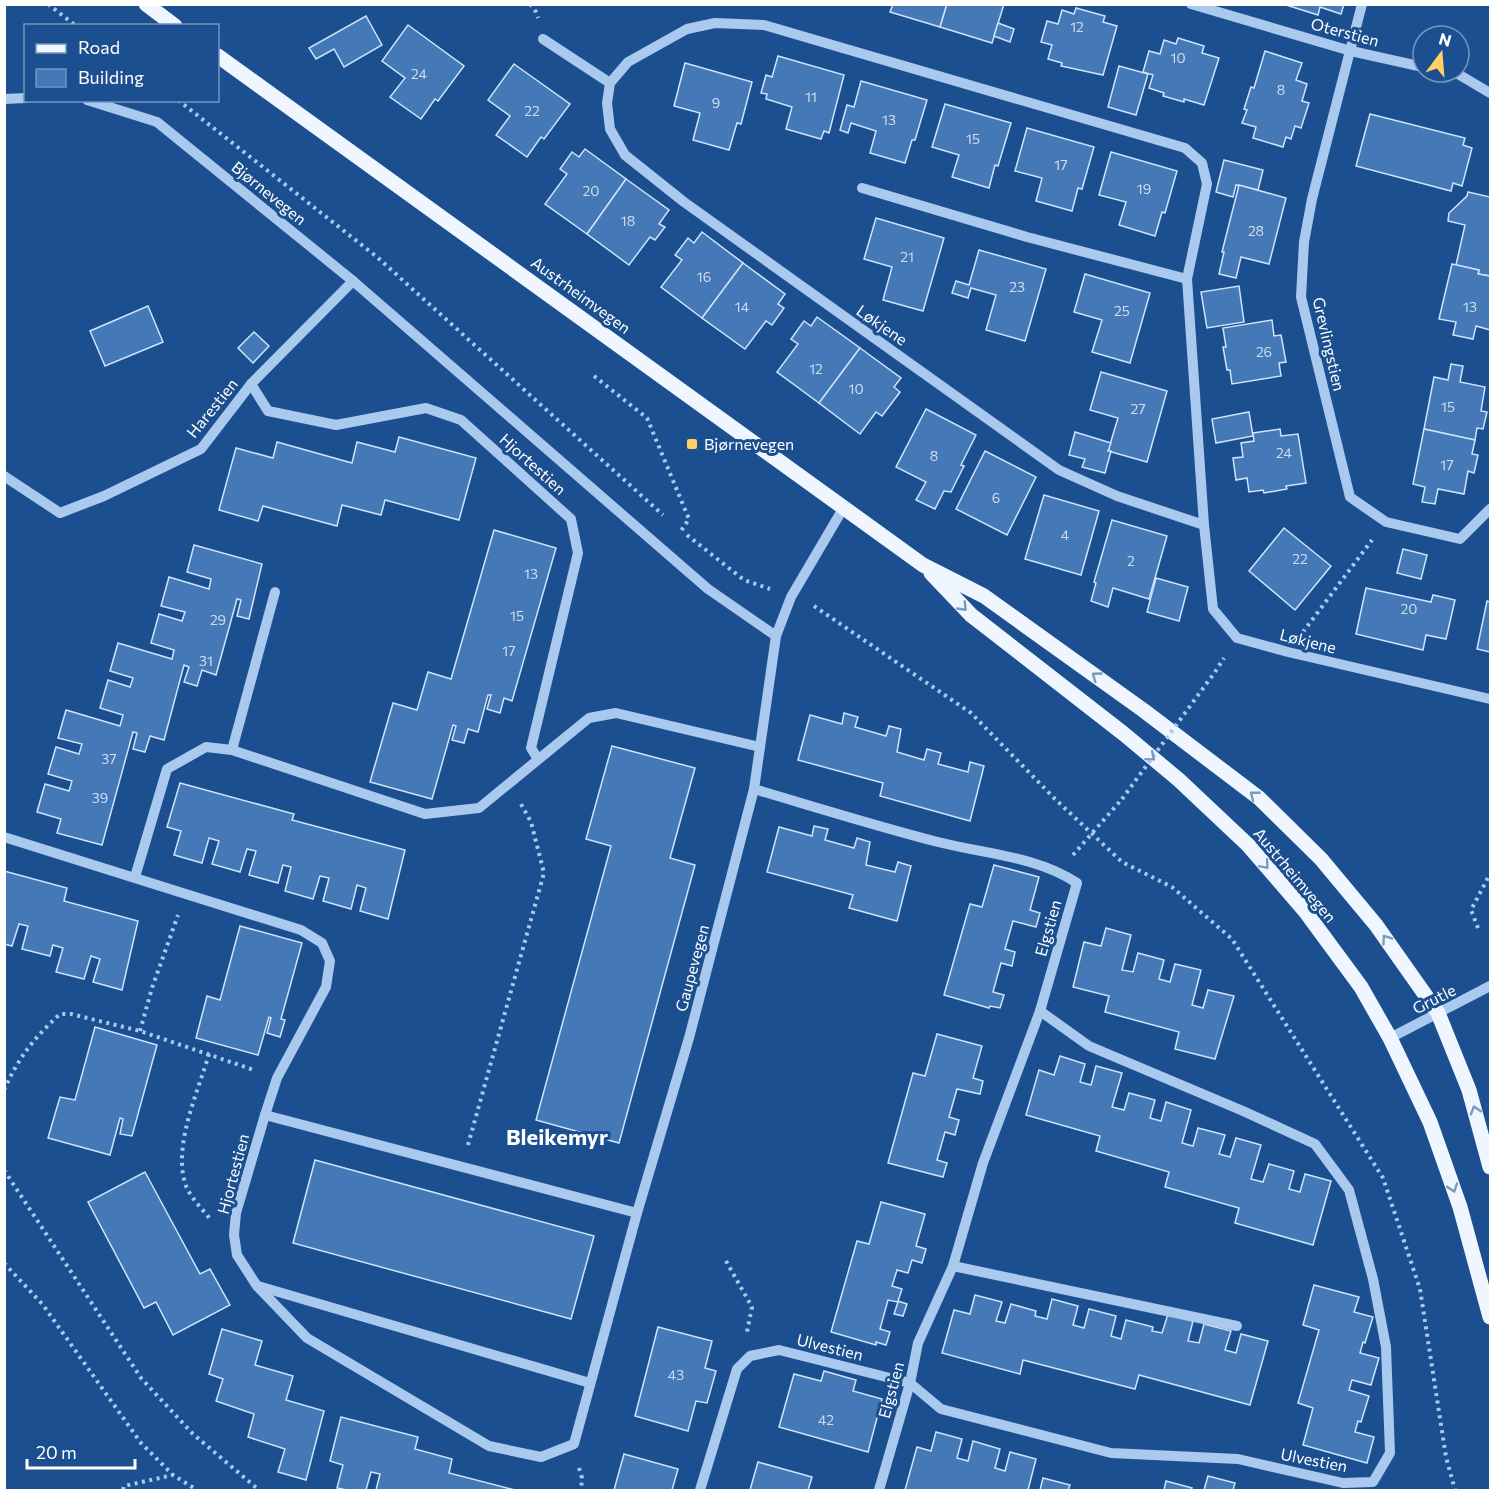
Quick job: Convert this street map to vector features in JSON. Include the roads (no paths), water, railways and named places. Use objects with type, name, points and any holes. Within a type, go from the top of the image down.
[{"type":"main road","points":[[146,4],[172,24]]},
{"type":"main road","name":"Austrheimvegen","points":[[219,57],[923,565],[984,596],[1143,710],[1259,798],[1321,859],[1376,925],[1438,1013],[1468,1090],[1491,1167]]},
{"type":"main road","name":"Austrheimvegen","points":[[923,565],[971,615],[1124,734],[1179,780],[1248,845],[1305,911],[1361,987],[1390,1038],[1430,1122],[1460,1207],[1491,1317]]},
{"type":"street","name":"Oterstien","points":[[1191,4],[1351,51],[1411,64]]},
{"type":"street","name":"Grevlingstien","points":[[1362,4],[1312,199],[1304,242],[1301,297],[1350,497],[1386,522],[1460,539],[1491,509]]},
{"type":"street","name":"Løkjene","points":[[1204,525],[1117,496],[1059,470],[684,202],[625,155],[610,129],[607,103],[610,83],[628,62],[687,29],[715,23],[764,25],[1185,148],[1202,163],[1207,184],[1186,279],[1204,525],[1213,609],[1237,638],[1491,699]]},
{"type":"street","points":[[543,39],[610,83]]},
{"type":"street","points":[[1471,81],[1491,93]]},
{"type":"street","points":[[4,99],[24,98]]},
{"type":"street","name":"Bjørnevegen","points":[[93,102],[157,122],[353,281],[708,589],[776,636]]},
{"type":"street","points":[[862,188],[1027,237],[1186,279]]},
{"type":"street","name":"Harestien","points":[[4,476],[60,513],[104,496],[201,449],[251,384],[353,281]]},
{"type":"street","name":"Hjortestien","points":[[251,384],[268,411],[336,425],[426,408],[461,420],[572,519],[578,553],[531,748],[538,759]]},
{"type":"street","name":"Gaupevegen","points":[[574,1444],[637,1213],[689,1038],[753,789],[776,636],[791,597],[844,507]]},
{"type":"street","points":[[232,750],[275,592]]},
{"type":"street","points":[[135,877],[167,769],[206,747],[232,750],[426,814],[479,808],[589,718],[616,713],[760,747]]},
{"type":"street","name":"Elgstien","points":[[753,789],[939,842],[1032,862],[1059,871],[1077,883],[1040,1011],[983,1163],[953,1266],[918,1343],[910,1383],[879,1491]]},
{"type":"street","name":"Hjortestien","points":[[4,837],[301,930],[322,943],[330,961],[326,987],[277,1078],[236,1213],[234,1235],[237,1255],[257,1286],[307,1338],[489,1446],[541,1457],[574,1444]]},
{"type":"street","name":"Grutle","points":[[1390,1038],[1491,986]]},
{"type":"street","name":"Ulvestien","points":[[700,1491],[737,1369],[750,1356],[779,1350],[910,1383],[941,1409],[1111,1453],[1238,1459],[1343,1483],[1373,1482],[1390,1453],[1386,1347],[1373,1279],[1349,1191],[1315,1144],[1089,1046],[1040,1011]]},
{"type":"street","points":[[265,1115],[637,1213]]},
{"type":"street","points":[[953,1266],[1237,1326]]},
{"type":"street","points":[[257,1286],[590,1383]]},
{"type":"place","name":"Bjørnevegen","points":[[692,444]]},
{"type":"district","name":"Bleikemyr","points":[[557,1137]]}]
